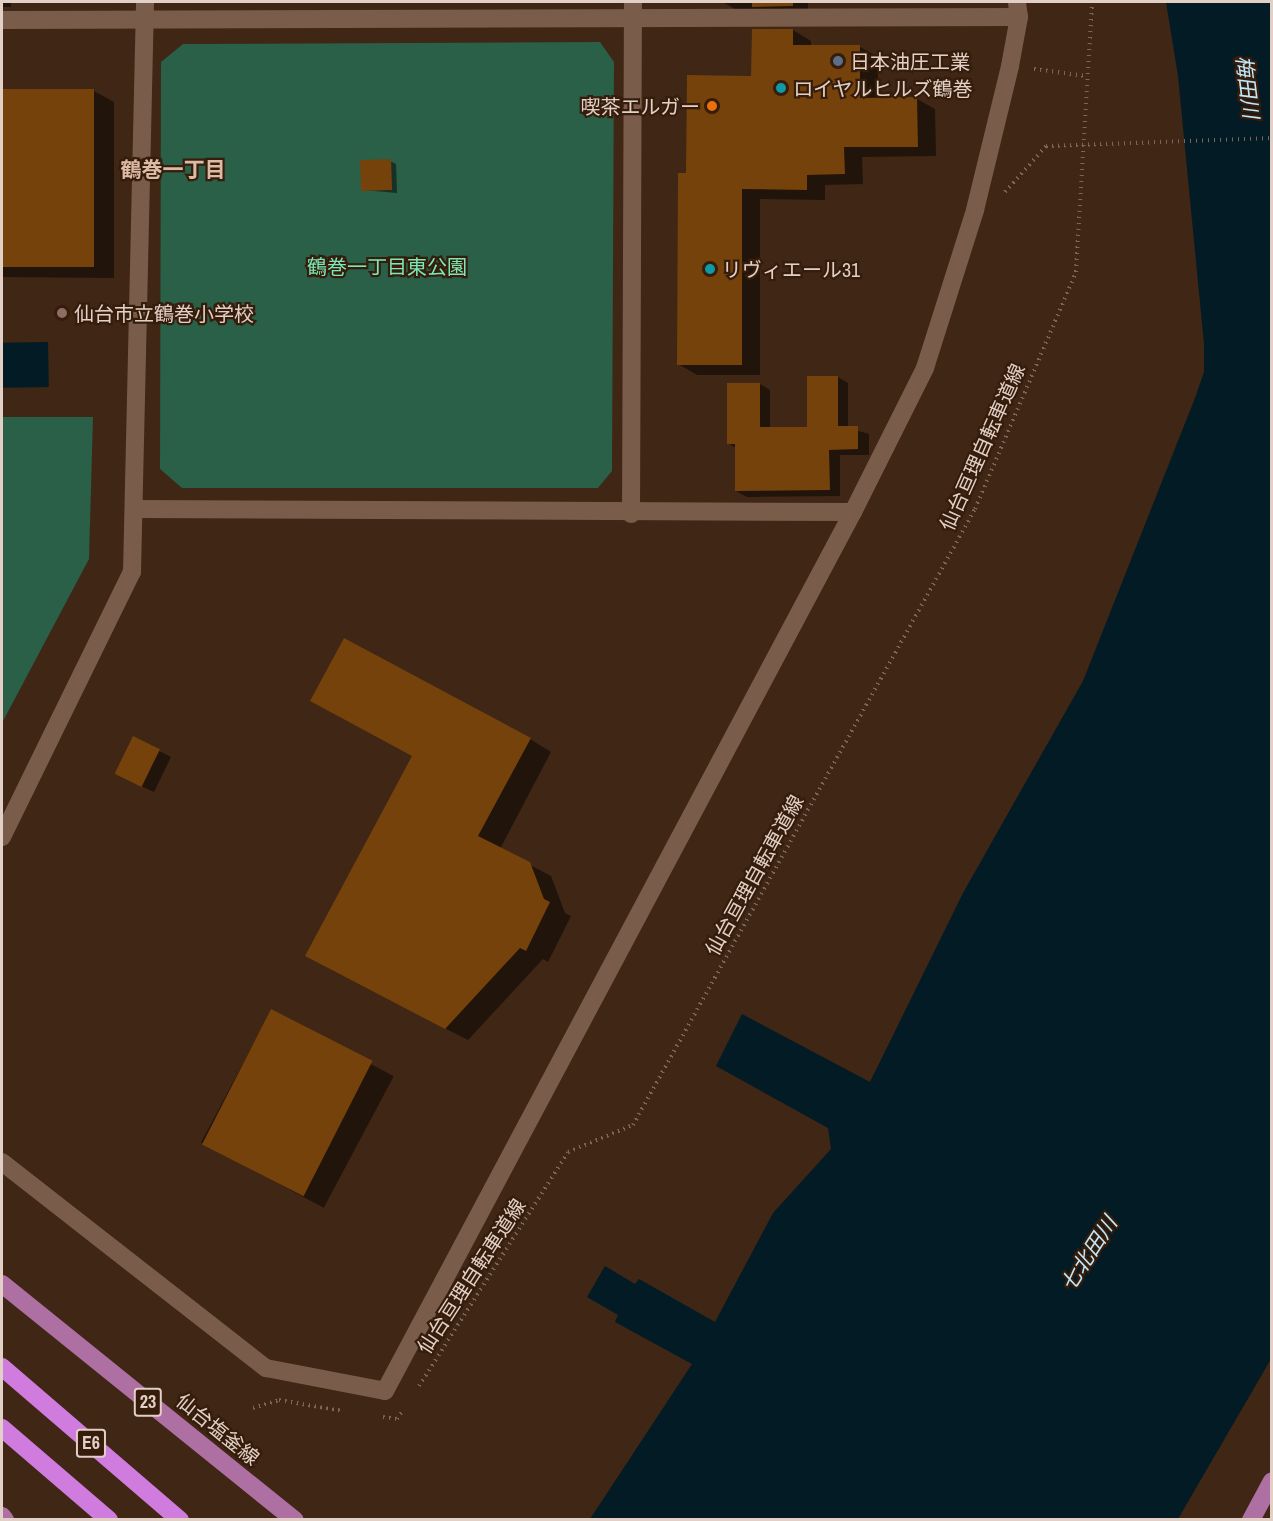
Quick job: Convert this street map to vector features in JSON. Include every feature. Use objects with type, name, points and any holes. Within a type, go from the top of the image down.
[{"type":"highway","name":"E6","points":[[2,1367],[180,1520]]},
{"type":"highway","name":"E6","points":[[2,1428],[109,1520]]},
{"type":"main road","name":"仙台塩釜線","points":[[2,1284],[295,1520]]},
{"type":"main road","points":[[1251,1520],[1272,1481]]},
{"type":"main road","points":[[2,1516],[5,1520]]},
{"type":"street","points":[[2,837],[132,572],[145,2]]},
{"type":"street","points":[[2,20],[143,20],[633,10],[1018,9],[1010,66],[969,234],[925,368],[853,512],[385,1391],[266,1368],[2,1162]]},
{"type":"street","points":[[631,514],[633,10]]},
{"type":"street","points":[[134,509],[631,514],[853,512]]},
{"type":"path","name":"仙台亘理自転車道線","points":[[416,1390],[568,1152],[633,1125],[975,509],[1076,272],[1092,2]]},
{"type":"path","points":[[1010,66],[1087,76]]},
{"type":"path","points":[[1000,199],[1046,146],[1272,138]]},
{"type":"path","points":[[253,1408],[279,1400],[350,1412]]},
{"type":"path","points":[[374,1416],[397,1419],[410,1400]]},
{"type":"green space","name":"鶴巻一丁目東公園","points":[[600,42],[614,62],[612,471],[598,488],[182,488],[160,469],[161,62],[183,44]]},
{"type":"green space","points":[[2,417],[93,417],[89,559],[2,723]]},
{"type":"water","points":[[1166,2],[1271,2],[1271,1359],[1178,1519],[590,1519],[692,1364],[615,1322],[618,1315],[587,1297],[605,1266],[635,1284],[639,1279],[715,1322],[773,1213],[831,1149],[828,1128],[716,1066],[742,1014],[870,1082],[963,893],[1083,681],[1195,398],[1204,372],[1204,344],[1178,76]]},
{"type":"water","points":[[48,342],[49,387],[3,388],[2,343]]},
{"type":"building","points":[[752,2],[793,2],[793,6],[752,7]]},
{"type":"building","points":[[752,29],[793,29],[793,45],[860,45],[860,98],[917,97],[918,147],[844,147],[845,174],[807,175],[807,190],[742,189],[742,365],[677,365],[678,173],[686,173],[687,75],[751,76]]},
{"type":"building","points":[[2,89],[94,89],[94,267],[2,267]]},
{"type":"building","points":[[391,159],[392,190],[361,191],[360,160]]},
{"type":"building","points":[[807,376],[838,376],[838,426],[858,426],[858,449],[829,450],[830,490],[735,491],[735,444],[727,444],[727,383],[760,383],[760,427],[807,427]]},
{"type":"building","points":[[344,638],[531,738],[478,836],[530,862],[544,899],[550,902],[526,951],[520,948],[445,1029],[305,956],[412,756],[310,701]]},
{"type":"building","points":[[133,736],[160,749],[142,787],[115,774]]},
{"type":"building","points":[[271,1009],[373,1061],[304,1196],[202,1144]]},
{"type":"place","name":"日本油圧工業","points":[[838,61]]},
{"type":"place","name":"ロイヤルヒルズ鶴巻","points":[[781,88]]},
{"type":"place","name":"喫茶エルガー","points":[[712,106]]},
{"type":"place","name":"リヴィエール31","points":[[710,269]]},
{"type":"place","name":"仙台市立鶴巻小学校","points":[[62,313]]},
{"type":"district","name":"鶴巻一丁目","points":[[173,170]]},
{"type":"water label","name":"梅田川","points":[[1247,87]]},
{"type":"water label","name":"七北田川","points":[[1089,1254]]}]
